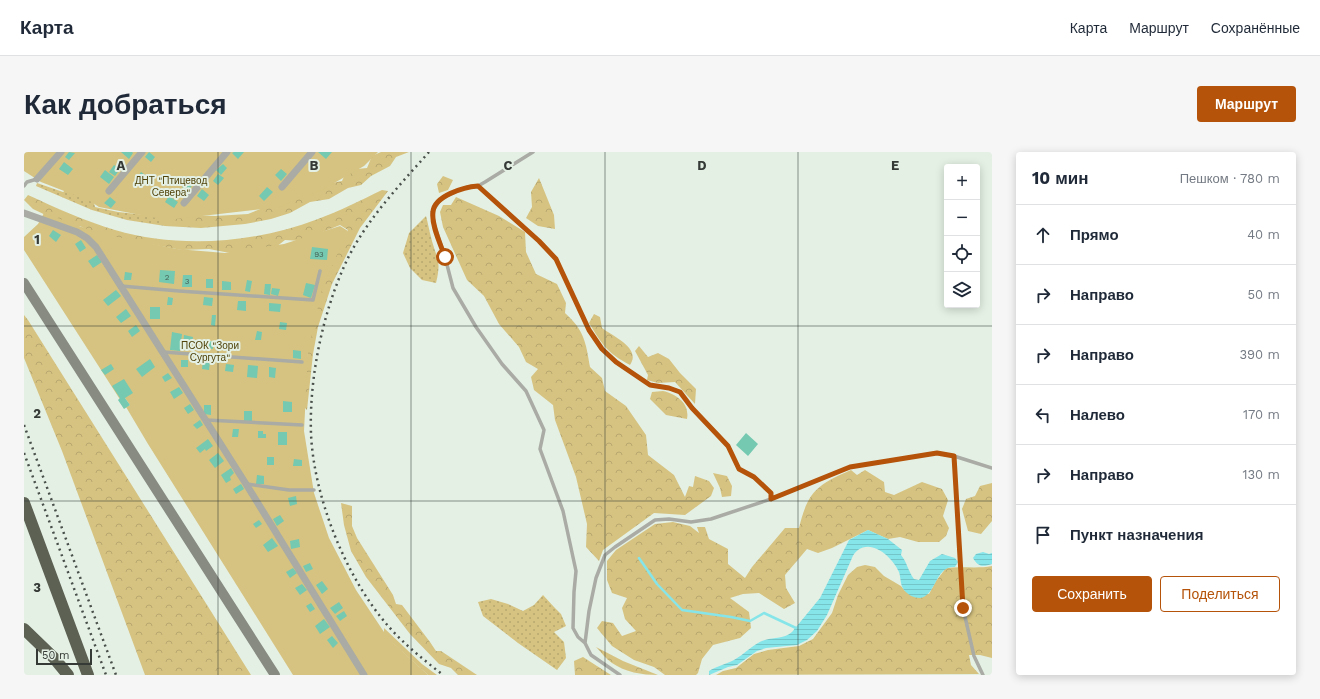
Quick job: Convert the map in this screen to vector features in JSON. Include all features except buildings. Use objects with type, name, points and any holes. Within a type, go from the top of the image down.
[{"type":"highway","points":[[24,503],[88,675]]},
{"type":"highway","points":[[24,629],[54,658],[68,675]]},
{"type":"main road","points":[[24,283],[275,675]]},
{"type":"street","points":[[37,179],[61,152]]},
{"type":"street","points":[[109,191],[142,152]]},
{"type":"street","points":[[184,203],[227,152]]},
{"type":"street","points":[[282,187],[312,152]]},
{"type":"street","points":[[24,213],[87,238],[96,247],[246,484],[364,675]]},
{"type":"lane","points":[[532,152],[478,186],[467,187],[450,194],[440,200],[432,212],[453,288],[476,327],[502,364],[526,391],[544,430],[540,449],[563,511],[576,571],[573,628],[578,637],[585,642],[591,655],[620,675]]},
{"type":"lane","points":[[24,186],[27,182],[37,179]]},
{"type":"lane","points":[[478,186],[539,241],[556,259],[589,330],[602,349],[616,362],[650,385],[669,388],[680,392],[692,408],[728,446],[739,469],[754,477],[771,493],[771,499]]},
{"type":"lane","points":[[120,286],[313,300],[320,271]]},
{"type":"lane","points":[[162,352],[302,362]]},
{"type":"lane","points":[[205,420],[302,425]]},
{"type":"lane","points":[[585,642],[589,611],[596,578],[605,555],[614,547],[654,520],[669,519],[691,522],[711,519],[771,499],[850,467],[937,453],[954,456],[992,468]]},
{"type":"lane","points":[[954,456],[963,608],[974,656],[983,675]]},
{"type":"lane","points":[[246,484],[289,490],[314,490]]},
{"type":"green space","name":"ДНТ \"Птицевод Севера\"","points":[[24,152],[378,152],[364,166],[322,190],[279,207],[167,220],[99,207],[90,201],[41,182],[24,171]]},
{"type":"green space","points":[[381,152],[409,152],[396,157],[390,166],[371,176],[361,185],[348,188],[329,199],[310,202],[290,213],[271,219],[245,224],[201,228],[165,226],[165,217],[186,215],[215,216],[248,214],[268,206],[294,190],[342,181],[347,170],[367,168],[372,156]]},
{"type":"green space","points":[[443,176],[453,180],[448,190],[439,193],[437,184]]},
{"type":"green space","points":[[539,178],[554,215],[555,229],[538,226],[526,218],[532,207],[531,192]]},
{"type":"green space","points":[[37,183],[63,192],[70,187],[92,195],[95,207],[118,212],[165,217],[165,226],[127,220],[92,210],[36,186]]},
{"type":"green space","points":[[382,190],[388,191],[360,228],[332,284],[318,327],[313,354],[307,410],[304,407],[309,338],[312,321],[320,287],[326,271],[348,230],[340,225],[301,241],[285,240],[276,247],[230,253],[209,249],[182,250],[94,234],[80,226],[75,229],[33,209],[24,200],[28,195],[93,223],[140,236],[165,240],[217,241],[269,234],[294,227],[318,219]]},
{"type":"green space","points":[[456,197],[499,216],[525,232],[526,252],[536,274],[557,284],[566,303],[565,313],[576,325],[583,337],[590,367],[602,378],[605,391],[626,406],[646,435],[648,455],[674,475],[685,497],[689,486],[693,487],[695,476],[709,481],[714,488],[711,496],[685,515],[654,513],[603,550],[599,561],[586,547],[587,524],[576,477],[555,420],[553,405],[534,390],[531,377],[538,369],[526,362],[519,347],[499,324],[484,296],[467,280],[443,227],[440,212],[443,205],[451,205]]},
{"type":"green space","name":"ПСОК \"Зори Сургута\"","points":[[44,213],[98,233],[177,249],[225,253],[284,244],[340,226],[348,231],[323,285],[308,352],[304,431],[314,493],[329,538],[356,590],[388,638],[428,675],[293,675],[148,444],[126,407],[130,405],[125,398],[121,401],[24,250],[24,237],[38,224]]},
{"type":"green space","points":[[426,216],[438,259],[438,275],[436,283],[422,280],[410,268],[403,253],[409,233]]},
{"type":"green space","points":[[594,314],[600,317],[602,328],[629,348],[633,359],[630,365],[610,352],[602,342],[589,323]]},
{"type":"green space","points":[[24,315],[251,675],[145,675],[62,451],[24,358]]},
{"type":"green space","points":[[639,346],[648,357],[658,353],[669,359],[696,389],[695,404],[675,382],[658,383],[647,380],[648,375],[635,351]]},
{"type":"green space","points":[[663,391],[673,394],[681,400],[686,408],[687,419],[666,415],[650,399],[652,392]]},
{"type":"green space","points":[[851,470],[857,475],[865,470],[884,482],[885,492],[894,495],[922,482],[942,489],[948,500],[943,516],[949,528],[946,536],[939,542],[918,542],[900,537],[888,539],[868,530],[832,548],[818,553],[807,549],[785,575],[786,588],[795,603],[784,609],[759,593],[743,594],[730,598],[749,612],[751,628],[740,638],[713,645],[702,659],[696,675],[665,675],[654,667],[634,660],[612,646],[597,628],[602,621],[613,623],[622,636],[636,631],[625,619],[622,608],[627,598],[612,593],[607,580],[607,561],[616,550],[655,524],[673,522],[690,526],[699,533],[697,527],[705,527],[709,539],[728,549],[728,564],[745,578],[752,567],[785,528],[799,528],[810,497],[822,485]]},
{"type":"green space","points":[[713,473],[727,476],[732,486],[731,496],[722,497],[720,488]]},
{"type":"green space","points":[[992,483],[992,521],[981,534],[968,531],[962,509],[966,499],[975,496],[980,486]]},
{"type":"green space","points":[[341,503],[352,506],[352,526],[357,538],[393,595],[396,604],[402,605],[436,651],[441,651],[477,675],[458,675],[451,668],[439,664],[410,634],[366,577],[351,551],[344,525]]},
{"type":"green space","points":[[865,565],[875,567],[884,576],[901,586],[905,591],[929,594],[936,581],[946,568],[992,566],[992,658],[980,655],[969,655],[971,665],[979,674],[716,675],[723,671],[736,668],[754,654],[768,650],[799,646],[813,639],[832,613],[838,595],[848,575],[857,567]]},
{"type":"green space","points":[[543,595],[561,614],[566,626],[554,632],[564,642],[566,658],[557,670],[483,616],[478,602],[491,599],[508,604],[523,611],[534,605]]},
{"type":"green space","points":[[384,628],[422,664],[437,675],[428,675],[384,635]]},
{"type":"green space","points":[[596,647],[623,661],[658,675],[640,674],[622,669],[610,661]]},
{"type":"green space","points":[[583,657],[611,675],[575,675],[574,661]]},
{"type":"water","points":[[868,530],[888,539],[902,550],[901,555],[914,579],[919,580],[930,561],[942,554],[955,558],[958,562],[955,567],[948,568],[942,572],[931,590],[925,596],[918,598],[909,595],[904,590],[901,584],[899,572],[887,556],[876,548],[864,547],[858,550],[854,555],[827,615],[817,631],[807,640],[797,645],[766,648],[757,651],[737,665],[709,675],[709,671],[734,660],[761,641],[783,637],[792,632],[820,598],[849,540]]},
{"type":"water","points":[[983,552],[989,554],[992,553],[992,564],[981,566],[975,561],[973,558],[976,554]]},
{"type":"waterway","points":[[639,558],[657,584],[682,610],[750,621],[764,613],[796,628]]},
{"type":"railway","points":[[429,152],[395,190],[364,231],[347,260],[338,280],[325,322],[315,367],[312,390],[311,434],[313,459],[318,484],[326,510],[335,536],[359,585],[373,607],[395,634],[443,675]]},
{"type":"railway","points":[[24,425],[116,675]]},
{"type":"railway","points":[[24,453],[106,675]]},
{"type":"route","points":[[445,257],[435,227],[432,212],[440,200],[450,194],[467,187],[478,186],[539,241],[556,259],[589,330],[602,349],[616,362],[650,385],[669,388],[680,392],[692,408],[728,446],[739,469],[754,477],[771,493],[771,499],[850,467],[937,453],[954,456],[963,608]]}]
